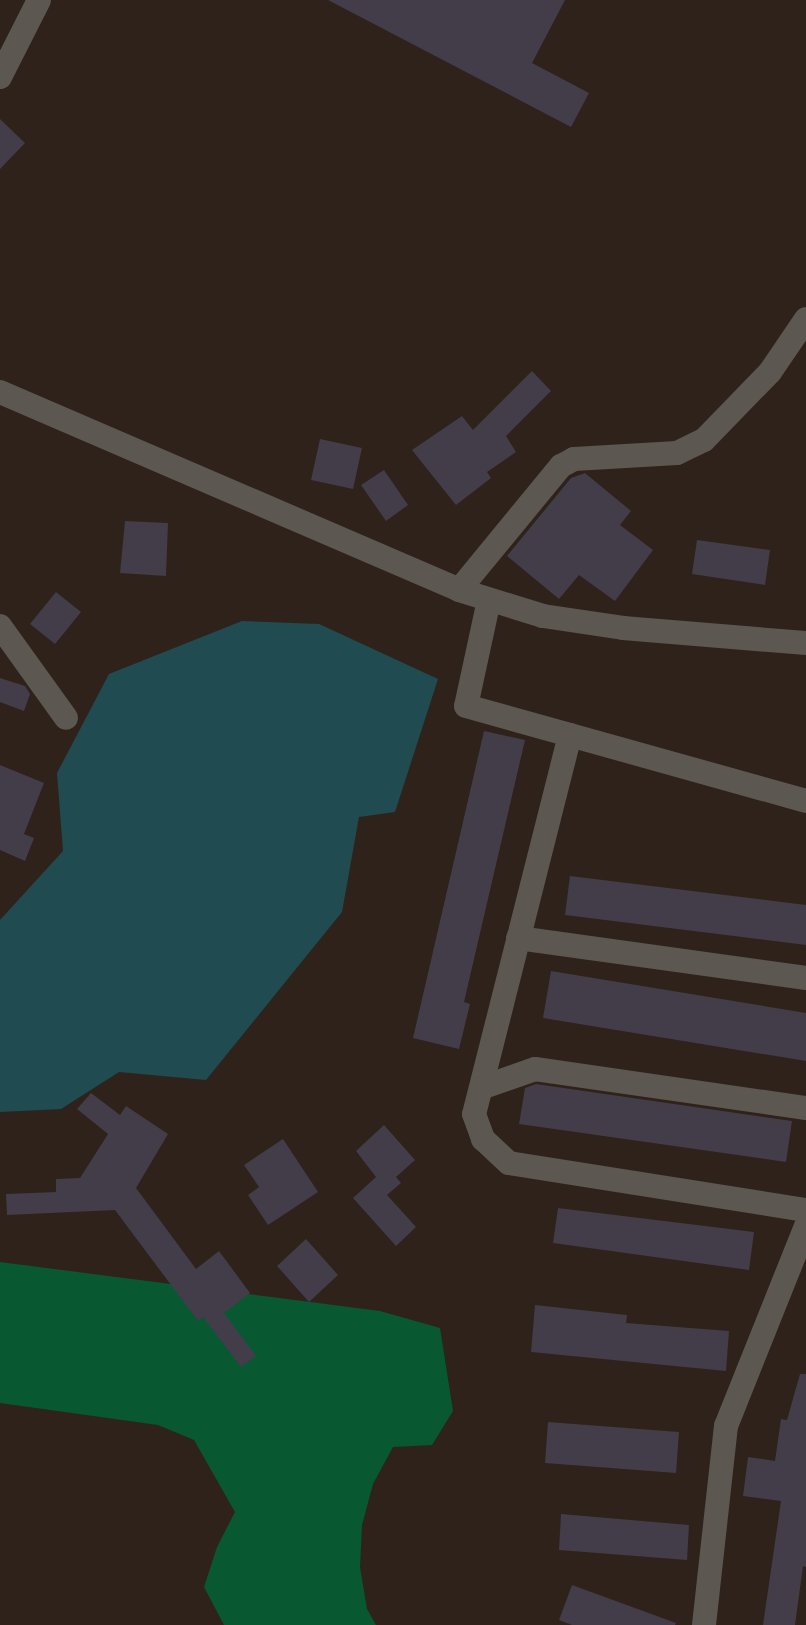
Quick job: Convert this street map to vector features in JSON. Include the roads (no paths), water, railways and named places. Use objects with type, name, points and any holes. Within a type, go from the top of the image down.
[{"type":"street","points":[[0,77],[39,0]]},
{"type":"street","points":[[459,590],[561,466],[574,459],[677,453],[704,440],[770,372],[806,319]]},
{"type":"street","points":[[0,392],[459,590],[489,600],[543,616],[623,628],[806,643]]},
{"type":"street","points":[[489,600],[466,706],[806,801]]},
{"type":"street","points":[[0,626],[66,718]]},
{"type":"street","points":[[570,735],[474,1114],[483,1139],[509,1163],[806,1210]]},
{"type":"street","points":[[518,938],[806,978]]},
{"type":"street","points":[[481,1088],[535,1069],[806,1108]]},
{"type":"street","points":[[704,1625],[726,1426],[799,1259],[806,1226]]},
{"type":"water","points":[[242,621],[319,624],[438,679],[395,812],[359,817],[342,912],[206,1080],[119,1072],[61,1109],[0,1112],[0,920],[63,851],[57,773],[109,674]]}]
